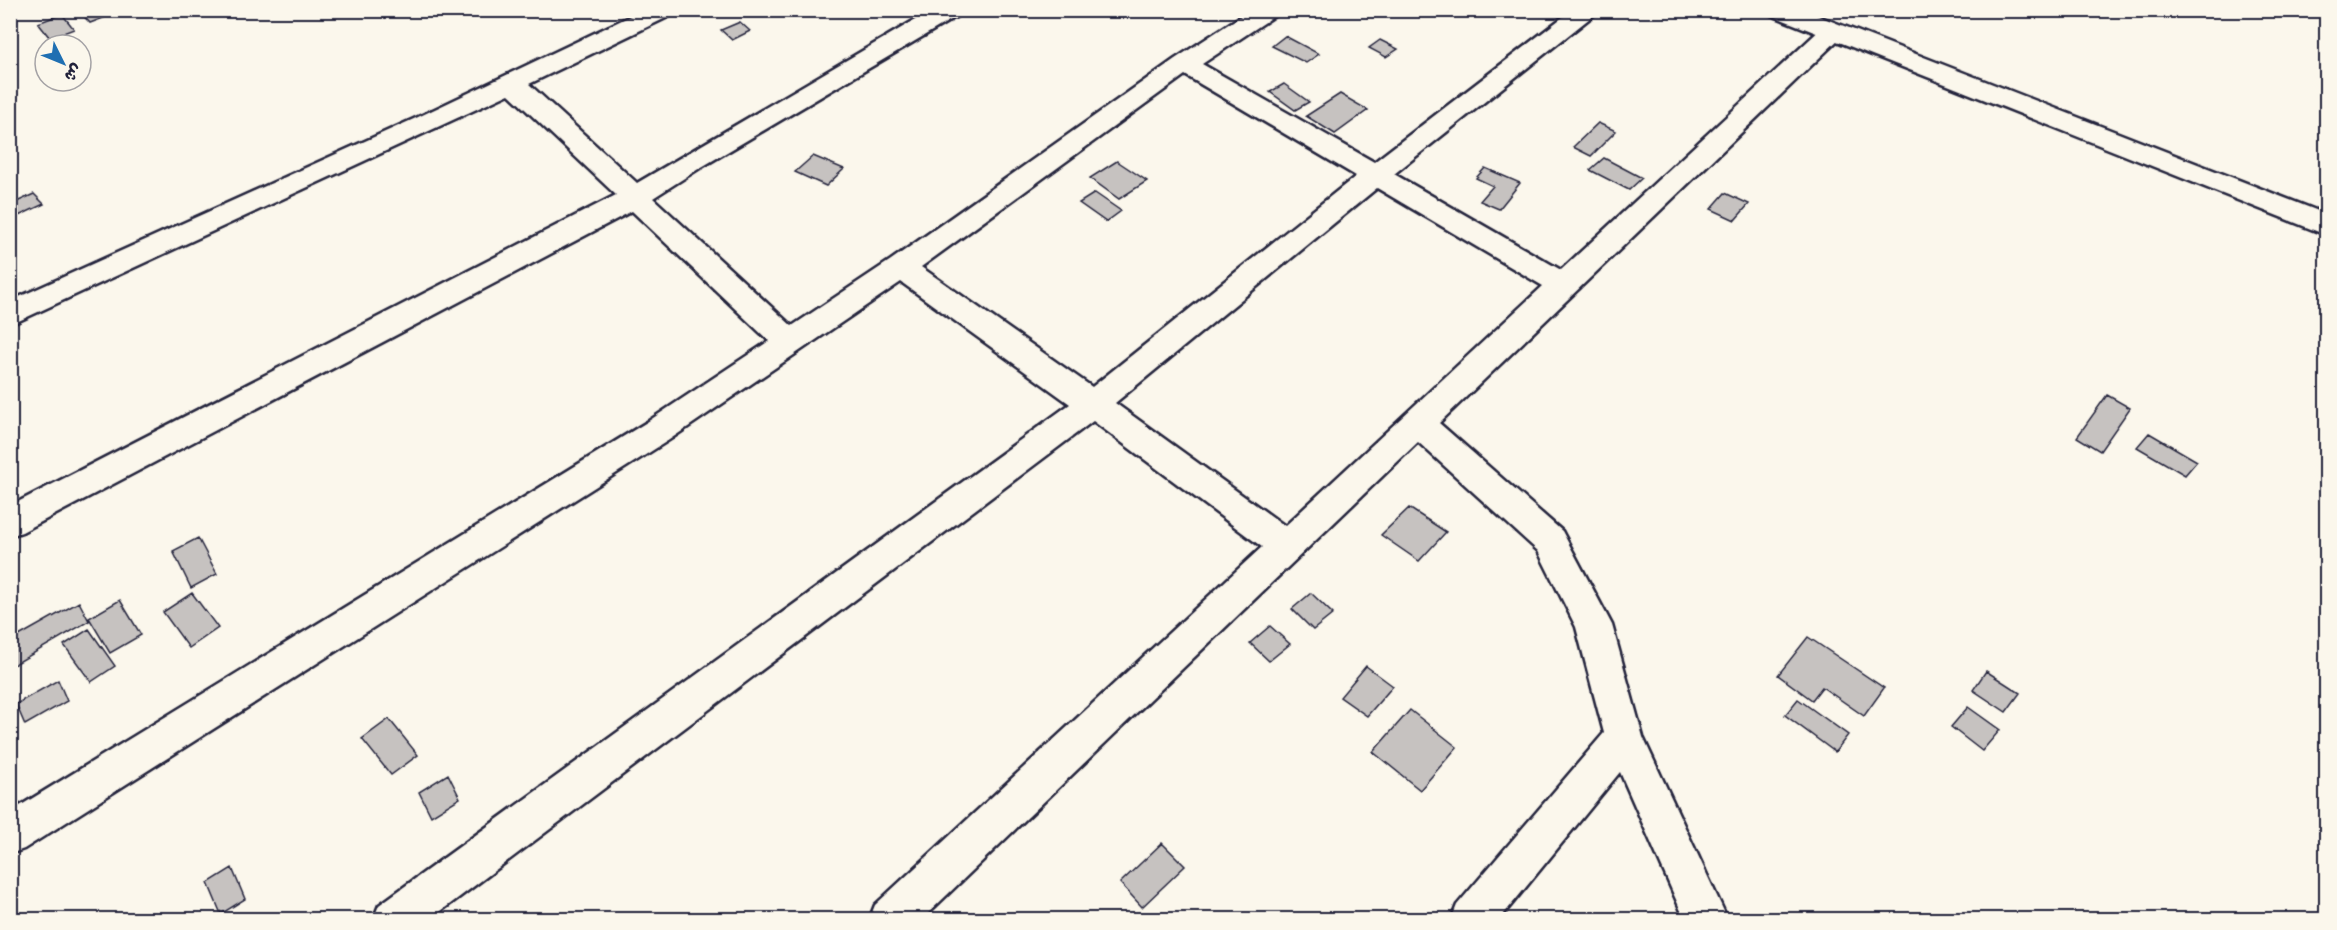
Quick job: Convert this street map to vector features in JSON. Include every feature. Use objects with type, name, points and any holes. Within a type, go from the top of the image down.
[{"type":"street","points":[[10,522],[635,197],[690,162],[950,10]]},
{"type":"street","points":[[10,835],[658,431],[901,267],[1184,64],[1267,10]]},
{"type":"street","points":[[394,920],[1093,404],[1375,175],[1588,10]]},
{"type":"street","points":[[1780,10],[2326,225]]},
{"type":"street","points":[[10,314],[425,124],[659,11]]},
{"type":"street","points":[[890,920],[1833,31]]},
{"type":"street","points":[[1184,64],[1564,285]]},
{"type":"street","points":[[511,82],[791,343]]},
{"type":"street","points":[[901,267],[1288,547]]},
{"type":"street","points":[[1418,423],[1550,541],[1594,625],[1624,738],[1707,920]]},
{"type":"street","points":[[1472,920],[1624,738]]},
{"type":"building","points":[[78,10],[111,10],[114,14],[90,23]]},
{"type":"building","points":[[62,14],[74,29],[63,33],[46,33],[38,23]]},
{"type":"building","points":[[740,22],[750,31],[732,40],[721,30]]},
{"type":"building","points":[[1285,36],[1319,54],[1306,63],[1272,46]]},
{"type":"building","points":[[1380,40],[1398,49],[1386,57],[1369,48]]},
{"type":"building","points":[[1284,84],[1309,102],[1295,110],[1270,92]]},
{"type":"building","points":[[1340,94],[1368,110],[1335,134],[1306,116]]},
{"type":"building","points":[[1598,123],[1616,131],[1591,156],[1573,147]]},
{"type":"building","points":[[813,156],[844,169],[826,186],[795,172]]},
{"type":"building","points":[[1604,158],[1642,178],[1629,190],[1590,170]]},
{"type":"building","points":[[1117,161],[1147,181],[1119,199],[1090,178]]},
{"type":"building","points":[[1485,168],[1520,183],[1499,209],[1480,201],[1493,186],[1476,178]]},
{"type":"building","points":[[1095,193],[1121,211],[1106,222],[1079,203]]},
{"type":"building","points":[[1725,193],[1749,204],[1735,220],[1711,209]]},
{"type":"building","points":[[34,194],[44,204],[10,220],[10,205]]},
{"type":"building","points":[[2107,395],[2130,408],[2100,451],[2077,437]]},
{"type":"building","points":[[2149,433],[2197,461],[2185,475],[2137,447]]},
{"type":"building","points":[[1409,508],[1446,532],[1419,561],[1381,535]]},
{"type":"building","points":[[198,538],[217,574],[191,588],[173,551]]},
{"type":"building","points":[[192,593],[218,628],[189,648],[163,612]]},
{"type":"building","points":[[1311,593],[1333,614],[1313,630],[1292,609]]},
{"type":"building","points":[[120,600],[141,635],[110,653],[89,618]]},
{"type":"building","points":[[79,602],[89,621],[10,667],[10,641]]},
{"type":"building","points":[[1270,626],[1290,644],[1269,661],[1250,643]]},
{"type":"building","points":[[89,629],[115,666],[91,682],[64,645]]},
{"type":"building","points":[[1808,637],[1884,688],[1864,716],[1822,687],[1812,700],[1778,675]]},
{"type":"building","points":[[1366,666],[1393,686],[1367,716],[1340,697]]},
{"type":"building","points":[[1986,671],[2020,693],[2006,712],[1973,690]]},
{"type":"building","points":[[58,680],[67,701],[25,725],[16,704]]},
{"type":"building","points":[[1798,699],[1848,735],[1835,752],[1785,715]]},
{"type":"building","points":[[1968,707],[2000,730],[1982,751],[1951,727]]},
{"type":"building","points":[[1410,710],[1457,747],[1420,790],[1373,752]]},
{"type":"building","points":[[389,719],[418,755],[391,775],[362,739]]},
{"type":"building","points":[[448,774],[460,798],[431,816],[419,792]]},
{"type":"building","points":[[1162,843],[1185,866],[1142,907],[1120,883]]},
{"type":"building","points":[[232,868],[245,899],[221,914],[208,883]]}]
